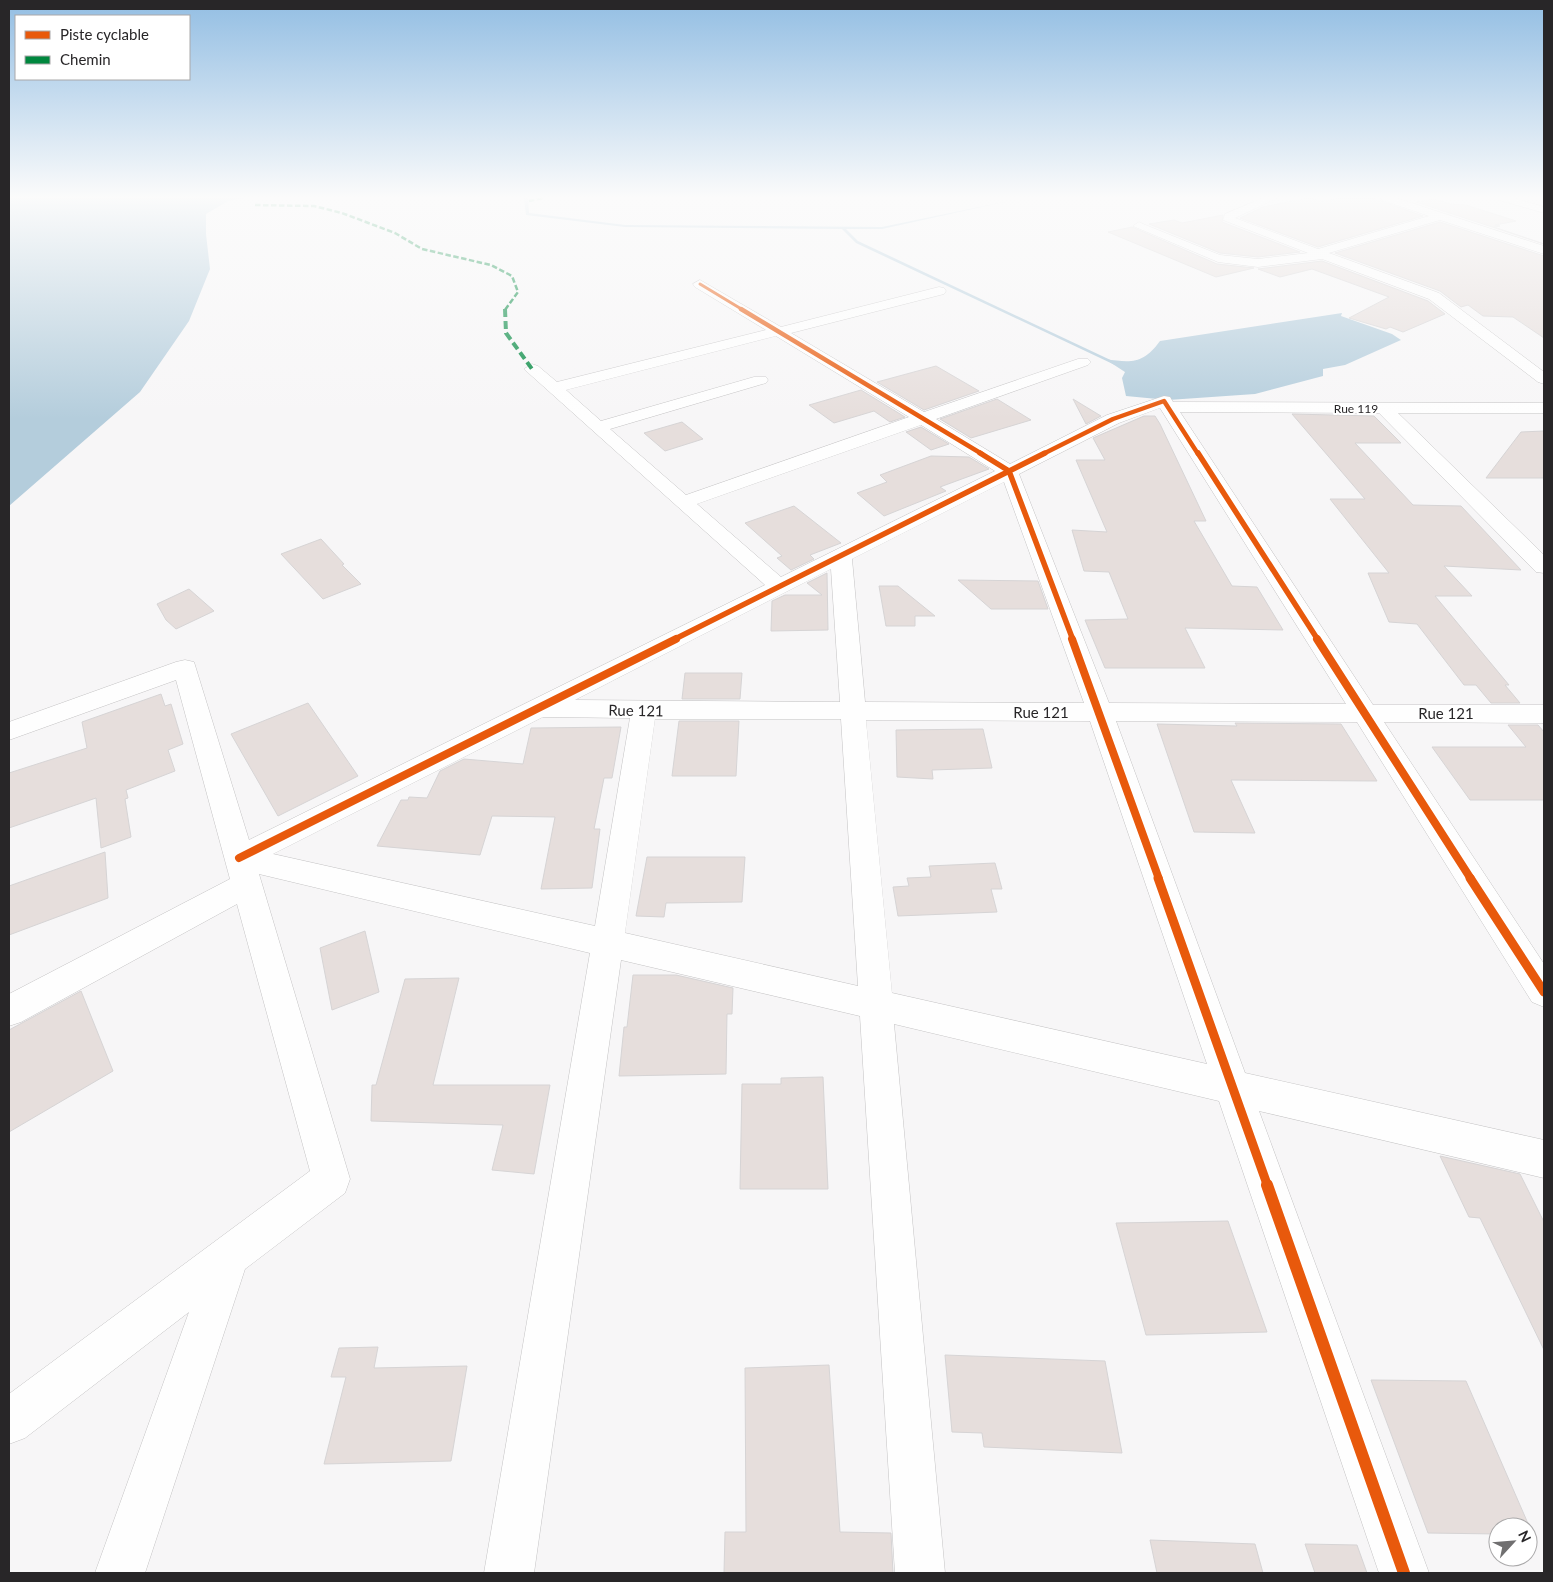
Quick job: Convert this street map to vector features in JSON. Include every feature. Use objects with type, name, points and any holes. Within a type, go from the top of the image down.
[{"type":"street","points":[[1372,272],[1434,296],[1544,379]]},
{"type":"street","points":[[700,284],[1009,471],[1100,712],[1404,1573]]},
{"type":"street","points":[[554,388],[939,291]]},
{"type":"street","points":[[684,502],[920,417],[1083,362]]},
{"type":"street","points":[[532,368],[780,587]]},
{"type":"street","points":[[598,427],[760,380]]},
{"type":"street","points":[[9,1011],[243,871],[539,708],[1113,420],[1166,404],[1544,992]]},
{"type":"street","name":"Rue 119","points":[[1166,404],[1384,408],[1544,408]]},
{"type":"street","points":[[1384,408],[1544,567]]},
{"type":"street","points":[[841,556],[920,1573]]},
{"type":"street","points":[[9,731],[185,668],[331,1179],[9,1422]]},
{"type":"street","name":"Rue 121","points":[[539,708],[1544,714]]},
{"type":"street","points":[[509,1573],[644,710]]},
{"type":"street","points":[[243,871],[607,943],[1544,1159]]},
{"type":"street","points":[[120,1573],[229,1256]]},
{"type":"water","points":[[9,272],[209,272],[189,321],[140,392],[9,506]]},
{"type":"water","points":[[1342,313],[1341,316],[1392,334],[1401,340],[1345,365],[1323,369],[1323,376],[1255,394],[1168,400],[1126,396],[1122,378],[1125,372],[1105,359],[1136,360],[1148,354],[1160,341]]},
{"type":"building","points":[[1204,272],[1238,272],[1216,277]]},
{"type":"building","points":[[1266,272],[1301,272],[1280,277]]},
{"type":"building","points":[[1320,272],[1351,272],[1428,301],[1445,314],[1403,332],[1390,327],[1386,329],[1349,318],[1389,297]]},
{"type":"building","points":[[1387,272],[1544,272],[1544,338],[1513,317],[1483,316],[1468,305],[1461,307],[1440,291]]},
{"type":"building","points":[[936,366],[979,391],[924,410],[877,382]]},
{"type":"building","points":[[861,390],[905,417],[890,422],[874,411],[834,423],[809,405]]},
{"type":"building","points":[[997,399],[1031,420],[971,438],[940,419]]},
{"type":"building","points":[[1073,399],[1101,416],[1086,424]]},
{"type":"building","points":[[1292,414],[1374,416],[1401,443],[1355,443],[1413,505],[1461,506],[1521,570],[1444,566],[1472,596],[1435,596],[1509,685],[1505,685],[1520,703],[1491,703],[1476,685],[1464,685],[1417,624],[1389,622],[1368,573],[1389,573],[1330,499],[1365,499]]},
{"type":"building","points":[[1144,416],[1155,416],[1160,424],[1206,521],[1194,521],[1232,586],[1257,587],[1283,630],[1185,628],[1205,668],[1105,668],[1085,620],[1128,619],[1109,572],[1084,571],[1072,530],[1107,532],[1076,460],[1105,460],[1093,438]]},
{"type":"building","points":[[682,422],[703,439],[665,451],[644,433]]},
{"type":"building","points":[[921,427],[949,444],[931,450],[906,432]]},
{"type":"building","points":[[1544,431],[1544,478],[1486,478],[1521,432]]},
{"type":"building","points":[[931,456],[969,457],[989,469],[940,487],[946,491],[884,516],[857,493],[887,482],[880,475]]},
{"type":"building","points":[[794,506],[841,543],[810,555],[814,559],[791,570],[777,558],[782,556],[745,523]]},
{"type":"building","points":[[321,539],[344,564],[342,565],[361,584],[323,599],[281,554]]},
{"type":"building","points":[[827,573],[828,630],[771,631],[772,601],[785,595],[822,595],[807,583]]},
{"type":"building","points":[[958,580],[1038,581],[1048,609],[991,609]]},
{"type":"building","points":[[879,586],[898,586],[935,616],[915,616],[915,626],[886,626]]},
{"type":"building","points":[[189,589],[214,611],[176,629],[166,620],[157,604]]},
{"type":"building","points":[[685,673],[742,673],[740,699],[682,699]]},
{"type":"building","points":[[161,694],[165,706],[171,704],[183,744],[168,750],[175,771],[126,790],[128,798],[125,799],[131,837],[101,848],[96,798],[9,828],[9,773],[87,748],[82,722]]},
{"type":"building","points":[[308,703],[358,776],[278,816],[231,734]]},
{"type":"building","points":[[679,721],[739,721],[736,776],[672,776]]},
{"type":"building","points":[[1235,723],[1341,724],[1377,781],[1231,780],[1255,833],[1194,832],[1157,724],[1237,726]]},
{"type":"building","points":[[1508,725],[1538,725],[1544,732],[1544,800],[1470,800],[1432,747],[1526,747]]},
{"type":"building","points":[[621,727],[612,778],[604,778],[594,829],[600,829],[592,888],[541,889],[555,817],[492,816],[480,855],[377,846],[401,800],[408,800],[409,797],[427,798],[440,771],[464,759],[523,764],[531,728]]},
{"type":"building","points":[[983,729],[992,768],[932,770],[933,779],[897,777],[896,730]]},
{"type":"building","points":[[105,852],[108,898],[9,935],[9,886]]},
{"type":"building","points":[[647,857],[745,857],[742,902],[666,903],[664,917],[636,916]]},
{"type":"building","points":[[995,863],[1002,889],[991,889],[997,912],[898,916],[893,887],[909,886],[907,878],[931,877],[929,866]]},
{"type":"building","points":[[365,931],[379,992],[332,1010],[320,948]]},
{"type":"building","points":[[633,975],[676,975],[733,988],[732,1014],[727,1014],[726,1074],[619,1076],[624,1027],[627,1027]]},
{"type":"building","points":[[459,978],[433,1085],[550,1085],[534,1174],[492,1170],[503,1125],[371,1121],[372,1085],[376,1085],[405,979]]},
{"type":"building","points":[[81,991],[113,1071],[9,1132],[9,1030]]},
{"type":"building","points":[[823,1077],[828,1189],[740,1189],[742,1084],[781,1084],[781,1078]]},
{"type":"building","points":[[1440,1156],[1520,1174],[1544,1222],[1544,1350],[1480,1218],[1469,1217]]},
{"type":"building","points":[[1228,1221],[1267,1332],[1146,1335],[1116,1223]]},
{"type":"building","points":[[378,1347],[374,1368],[467,1366],[451,1461],[324,1464],[346,1377],[331,1377],[339,1348]]},
{"type":"building","points":[[945,1355],[1105,1361],[1122,1453],[984,1447],[982,1433],[952,1432]]},
{"type":"building","points":[[829,1365],[840,1532],[891,1533],[893,1573],[724,1573],[725,1532],[746,1532],[745,1368]]},
{"type":"building","points":[[1371,1380],[1466,1381],[1525,1517],[1488,1517],[1488,1534],[1428,1533]]},
{"type":"building","points":[[1150,1540],[1255,1544],[1263,1573],[1157,1573]]},
{"type":"building","points":[[1305,1544],[1357,1545],[1367,1573],[1315,1573]]},
{"type":"waterway","points":[[921,272],[1117,364]]},
{"type":"marked path","points":[[504,272],[512,276],[518,292],[505,308],[506,333],[532,369]]},
{"type":"cycle path","points":[[700,284],[1009,471],[1100,712],[1404,1573]]},
{"type":"cycle path","points":[[239,858],[1113,419],[1164,401],[1544,992]]}]
